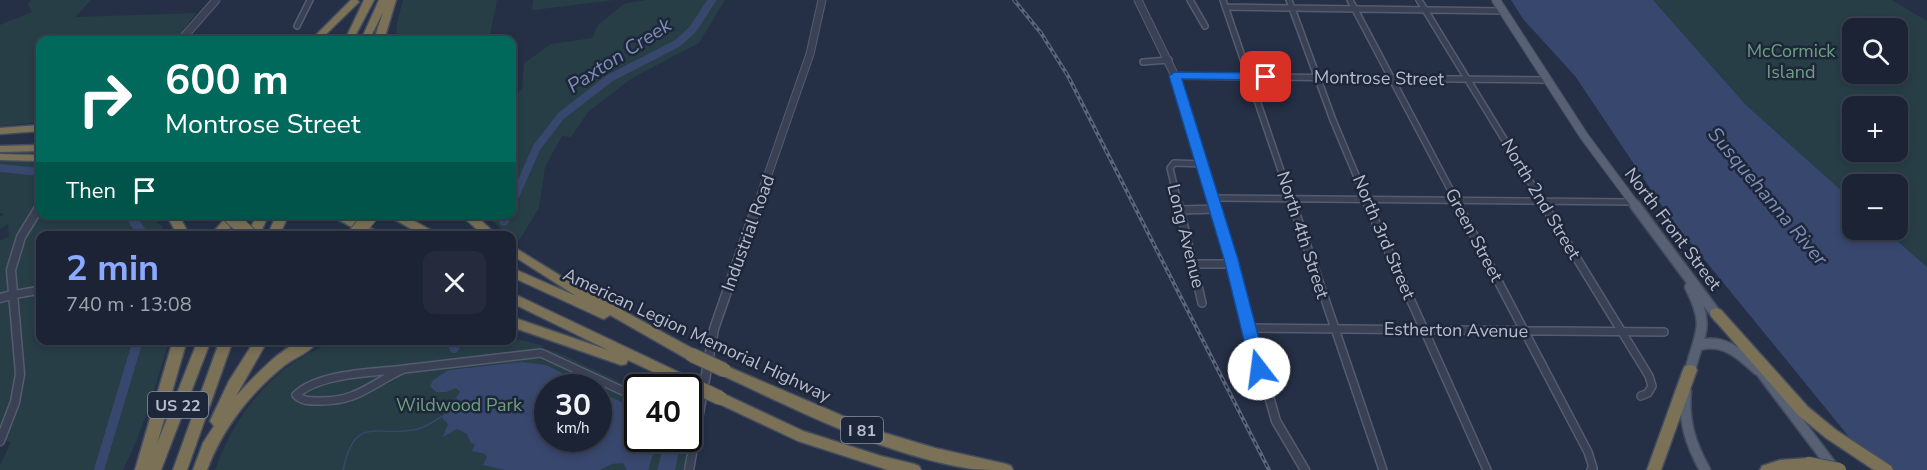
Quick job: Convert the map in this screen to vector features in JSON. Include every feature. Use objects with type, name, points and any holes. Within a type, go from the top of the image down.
[{"type":"highway","points":[[351,36],[369,0]]},
{"type":"highway","points":[[367,36],[384,0]]},
{"type":"highway","points":[[381,36],[391,0]]},
{"type":"highway","points":[[319,36],[355,1]]},
{"type":"highway","points":[[329,36],[355,1]]},
{"type":"highway","points":[[385,36],[386,20]]},
{"type":"highway","points":[[0,131],[36,129]]},
{"type":"highway","points":[[0,137],[36,135]]},
{"type":"highway","points":[[0,149],[36,148]]},
{"type":"highway","points":[[0,157],[36,158]]},
{"type":"highway","points":[[221,231],[231,219]]},
{"type":"highway","points":[[233,219],[247,231]]},
{"type":"highway","points":[[344,219],[368,231]]},
{"type":"highway","points":[[358,231],[368,219]]},
{"type":"highway","points":[[401,219],[425,231]]},
{"type":"highway","points":[[473,219],[486,231]]},
{"type":"highway","points":[[516,253],[555,278],[692,355]]},
{"type":"highway","name":"American Legion Memorial Highway","points":[[516,274],[842,423],[925,452],[1006,470]]},
{"type":"highway","points":[[516,300],[663,374]]},
{"type":"highway","points":[[1716,313],[1783,390],[1817,422],[1886,470]]},
{"type":"highway","points":[[516,323],[590,347],[657,374]]},
{"type":"highway","points":[[142,470],[179,345]]},
{"type":"highway","name":"US 22","points":[[154,470],[203,345]]},
{"type":"highway","name":"US 22","points":[[180,470],[225,345]]},
{"type":"highway","points":[[201,470],[227,397],[259,345]]},
{"type":"highway","points":[[208,450],[229,413],[253,384],[278,363],[305,345]]},
{"type":"highway","points":[[1653,466],[1690,370]]},
{"type":"highway","name":"I 81","points":[[702,392],[798,435],[870,459],[914,470]]},
{"type":"highway","points":[[1767,470],[1791,464],[1809,464],[1837,470]]},
{"type":"main road","name":"North Front Street","points":[[1496,0],[1547,80],[1635,206],[1837,470]]},
{"type":"main road","points":[[1635,206],[1699,304],[1704,322],[1700,345],[1690,370],[1684,412],[1690,443],[1705,470]]},
{"type":"main road","points":[[1700,345],[1711,342],[1728,348],[1762,374]]},
{"type":"street","points":[[184,36],[216,0]]},
{"type":"street","points":[[297,26],[310,0]]},
{"type":"street","name":"Industrial Road","points":[[702,396],[714,329],[810,54],[822,0]]},
{"type":"street","points":[[1138,0],[1175,76],[1214,198],[1248,328],[1276,421],[1305,470]]},
{"type":"street","points":[[1190,0],[1205,26]]},
{"type":"street","name":"North 3rd Street","points":[[1289,0],[1317,77],[1368,200],[1487,470]]},
{"type":"street","name":"Green Street","points":[[1350,0],[1588,452],[1593,468],[1591,470]]},
{"type":"street","name":"North 2nd Street","points":[[1419,0],[1622,332],[1652,386],[1648,393],[1641,396]]},
{"type":"street","points":[[1225,4],[1292,9],[1503,11]]},
{"type":"street","name":"North 4th Street","points":[[1225,4],[1383,470]]},
{"type":"street","points":[[1143,62],[1168,60]]},
{"type":"street","name":"Montrose Street","points":[[1175,76],[1547,80]]},
{"type":"street","name":"Long Avenue","points":[[1202,303],[1170,166],[1174,163],[1203,164]]},
{"type":"street","points":[[1214,198],[1543,201],[1635,206]]},
{"type":"street","points":[[1180,210],[1216,209]]},
{"type":"street","points":[[0,441],[11,414],[19,381],[11,270],[16,248],[36,212]]},
{"type":"street","points":[[1193,264],[1232,264]]},
{"type":"street","points":[[0,298],[36,291]]},
{"type":"street","name":"Estherton Avenue","points":[[1248,328],[1664,332]]},
{"type":"street","points":[[404,369],[358,397],[345,401],[305,400],[299,399],[296,394],[299,389],[312,382],[404,369],[539,353],[551,356],[624,391]]},
{"type":"street","name":"Industrial Road","points":[[688,470],[692,452]]},
{"type":"green space","points":[[31,0],[91,0],[75,17],[196,13],[179,36],[36,36],[36,122],[0,126],[0,25],[32,12],[28,4]]},
{"type":"green space","points":[[403,0],[497,0],[490,36],[396,36],[397,22]]},
{"type":"green space","points":[[533,0],[614,0],[534,10],[532,9]]},
{"type":"green space","points":[[647,0],[725,0],[699,43],[632,78],[588,112],[571,137],[562,136],[545,167],[539,208],[519,241],[516,239],[516,231],[503,231],[491,219],[516,219],[516,94],[522,89],[524,63],[551,44],[592,38],[598,25],[626,3]]},
{"type":"green space","name":"McCormick Island","points":[[1653,0],[1892,0],[1927,21],[1927,267],[1896,240],[1908,240],[1908,174],[1842,174],[1842,191],[1746,105]]},
{"type":"green space","points":[[0,162],[36,163],[36,219],[158,219],[157,223],[164,231],[36,231],[36,345],[168,345],[143,423],[123,470],[0,470],[0,465],[11,442],[0,438],[0,240],[9,237],[8,224],[0,229],[0,217],[4,214],[0,213]]},
{"type":"green space","name":"Wildwood Park","points":[[516,339],[545,346],[540,348],[557,352],[603,374],[534,374],[534,452],[612,452],[612,378],[624,384],[624,452],[686,452],[683,470],[215,470],[234,428],[247,409],[277,375],[295,361],[327,345],[516,345]]},
{"type":"water","name":"Susquehanna River","points":[[1511,0],[1653,0],[1746,105],[1842,191],[1842,240],[1896,240],[1927,267],[1927,470],[1876,470],[1668,215],[1575,76],[1523,19]]},
{"type":"water","points":[[522,362],[546,365],[564,374],[534,374],[534,452],[612,452],[612,398],[624,404],[624,452],[654,452],[648,470],[627,470],[623,463],[612,464],[600,470],[505,470],[483,465],[487,457],[485,454],[472,451],[475,444],[471,443],[467,434],[457,429],[443,437],[448,424],[443,416],[460,392],[456,388],[446,392],[436,392],[430,386],[433,380],[449,370]]},
{"type":"water","points":[[662,452],[679,452],[675,470],[657,470]]},
{"type":"waterway","name":"Paxton Creek","points":[[516,194],[537,147],[561,116],[610,78],[678,43],[693,29],[712,0]]},
{"type":"waterway","name":"Paxton Creek","points":[[0,168],[36,172]]},
{"type":"waterway","name":"Paxton Creek","points":[[132,219],[141,231]]},
{"type":"waterway","name":"Paxton Creek","points":[[99,470],[136,345]]},
{"type":"waterway","points":[[343,470],[348,452],[361,434],[370,431],[418,429],[443,416]]},
{"type":"railway","points":[[1014,0],[1041,33],[1068,76],[1269,470]]},
{"type":"route","points":[[1259,369],[1214,198],[1175,76],[1266,77]]}]
